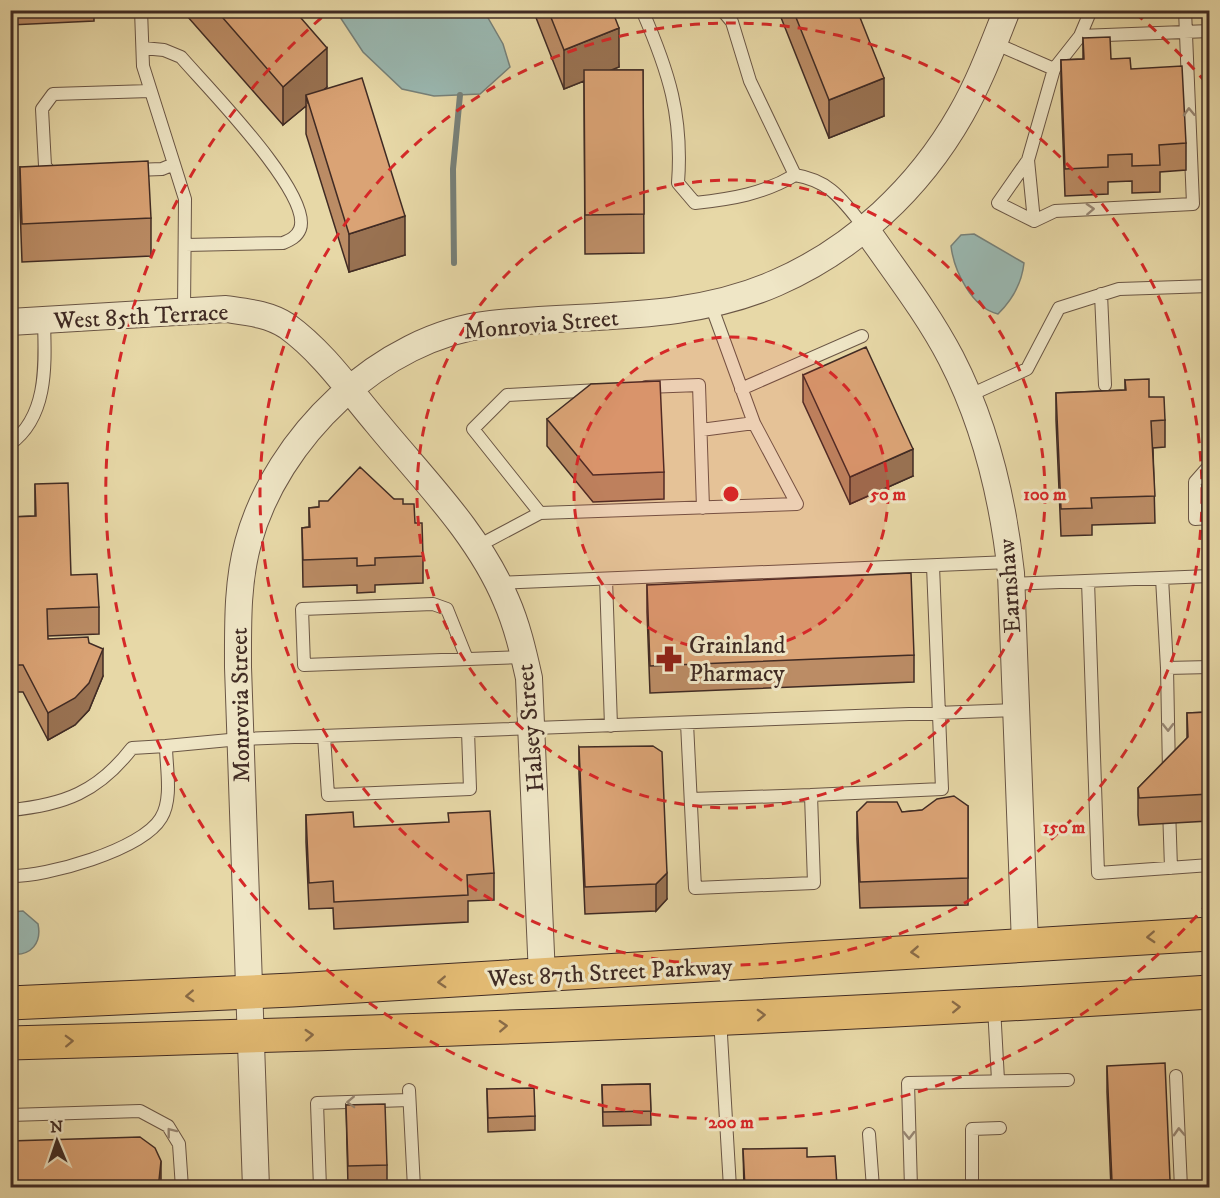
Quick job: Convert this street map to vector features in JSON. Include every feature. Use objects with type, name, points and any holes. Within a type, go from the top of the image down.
[{"type":"main road","name":"West 87th Street Parkway","points":[[10,1003],[542,976],[1209,934]]},
{"type":"main road","name":"West 87th Street Parkway","points":[[10,1043],[720,1017],[994,1005],[1209,992]]},
{"type":"street","name":"Monrovia Street","points":[[256,1188],[240,739],[239,592],[247,544],[262,501],[286,458],[312,423],[372,373],[420,343],[464,329],[533,320],[662,314],[711,305],[750,294],[800,272],[836,251],[900,198],[935,156],[962,114],[1007,10]]},
{"type":"street","name":"Earnshaw","points":[[865,228],[921,308],[951,358],[968,396],[991,462],[1010,573],[1025,944]]},
{"type":"street","name":"West 85th Terrace","points":[[10,322],[184,310],[226,309],[255,313],[285,325],[315,349],[350,391]]},
{"type":"street","name":"Halsey Street","points":[[350,391],[476,547],[497,583],[520,636],[529,678],[533,729],[542,976]]},
{"type":"lane","points":[[141,10],[143,66],[185,199],[184,310]]},
{"type":"lane","points":[[642,10],[664,60],[676,110],[681,146],[678,183],[695,203],[733,199],[771,189],[795,175],[816,179],[835,192],[865,228]]},
{"type":"lane","points":[[722,10],[732,22],[750,81],[795,175]]},
{"type":"lane","points":[[1034,221],[998,203],[1028,160],[1054,69],[1080,36],[1091,10]]},
{"type":"lane","points":[[1034,221],[1055,211],[1193,204],[1185,10]]},
{"type":"lane","points":[[1080,36],[1209,31]]},
{"type":"lane","points":[[994,43],[1054,69]]},
{"type":"lane","points":[[143,48],[164,50],[181,57],[273,162],[291,190],[300,215],[301,228],[294,238],[283,243],[185,245]]},
{"type":"lane","points":[[74,173],[52,174],[45,166],[42,109],[54,94],[150,91]]},
{"type":"lane","points":[[1028,160],[1034,221]]},
{"type":"lane","points":[[118,171],[162,169],[174,164]]},
{"type":"lane","points":[[968,396],[1027,369],[1059,308],[1119,289],[1209,286]]},
{"type":"lane","points":[[1101,294],[1105,385]]},
{"type":"lane","points":[[476,547],[540,513],[797,504],[753,423],[711,305]]},
{"type":"lane","points":[[10,444],[36,411],[45,380],[45,321]]},
{"type":"lane","points":[[741,389],[862,336]]},
{"type":"lane","points":[[631,388],[699,384],[703,508]]},
{"type":"lane","points":[[540,513],[473,429],[507,395],[609,389]]},
{"type":"lane","points":[[701,430],[753,423]]},
{"type":"lane","points":[[1209,465],[1195,482],[1195,519],[1209,518]]},
{"type":"lane","points":[[691,799],[942,789],[933,566]]},
{"type":"lane","points":[[497,583],[933,566],[1088,581],[1209,576]]},
{"type":"lane","points":[[1162,578],[1167,668],[1171,868]]},
{"type":"lane","points":[[606,579],[611,726]]},
{"type":"lane","points":[[1088,581],[1098,873],[1209,865]]},
{"type":"lane","points":[[467,659],[447,609],[433,604],[302,609],[304,665],[524,657]]},
{"type":"lane","points":[[1167,668],[1209,667]]},
{"type":"lane","points":[[10,810],[44,807],[75,796],[100,782],[118,766],[132,748],[240,739],[1016,710]]},
{"type":"lane","points":[[687,723],[695,888],[814,883],[811,795]]},
{"type":"lane","points":[[324,736],[328,795],[470,789],[468,731]]},
{"type":"lane","points":[[10,876],[58,871],[97,858],[135,839],[160,820],[166,807],[166,746]]},
{"type":"lane","points":[[994,1005],[998,1080]]},
{"type":"lane","points":[[720,1017],[730,1188]]},
{"type":"lane","points":[[1176,1076],[1181,1188]]},
{"type":"lane","points":[[910,1188],[908,1083],[1068,1080]]},
{"type":"lane","points":[[320,1188],[317,1103],[409,1095],[414,1188]]},
{"type":"lane","points":[[10,1115],[140,1111],[168,1126],[179,1144],[182,1188]]},
{"type":"lane","points":[[972,1188],[972,1129],[1000,1128]]},
{"type":"lane","points":[[868,1134],[873,1188]]},
{"type":"water","points":[[336,11],[484,11],[503,44],[510,67],[480,94],[434,96],[402,89],[363,52]]},
{"type":"water","points":[[974,234],[1024,263],[1015,290],[1008,303],[998,314],[980,304],[972,296],[960,277],[953,256],[951,246],[961,235]]},
{"type":"water","points":[[23,911],[38,924],[37,942],[25,953],[12,954],[11,912]]},
{"type":"building","points":[[216,10],[294,10],[327,48],[283,87]]},
{"type":"building","points":[[548,10],[612,10],[619,28],[564,50]]},
{"type":"building","points":[[793,10],[857,10],[884,78],[829,100]]},
{"type":"building","points":[[10,32],[12,32],[16,160],[10,160]]},
{"type":"building","points":[[1110,37],[1111,59],[1130,58],[1131,69],[1182,66],[1186,143],[1159,145],[1160,165],[1132,166],[1132,154],[1108,155],[1108,167],[1065,169],[1061,60],[1084,59],[1083,38]]},
{"type":"building","points":[[584,70],[643,70],[644,214],[585,215]]},
{"type":"building","points":[[362,78],[405,216],[349,234],[306,95]]},
{"type":"building","points":[[148,161],[151,218],[22,224],[20,167]]},
{"type":"building","points":[[866,347],[913,449],[850,477],[803,375]]},
{"type":"building","points":[[1149,379],[1149,397],[1164,397],[1165,420],[1151,421],[1155,496],[1091,498],[1092,508],[1061,509],[1056,393],[1126,390],[1125,380]]},
{"type":"building","points":[[660,381],[664,472],[593,475],[547,419],[591,384]]},
{"type":"building","points":[[360,467],[394,499],[403,499],[403,504],[414,504],[415,523],[422,523],[423,556],[375,558],[375,565],[357,566],[357,558],[303,560],[302,528],[310,527],[309,508],[319,507],[319,501],[328,501]]},
{"type":"building","points":[[68,483],[71,575],[97,574],[99,607],[47,609],[48,639],[88,637],[89,643],[103,649],[89,683],[75,698],[48,713],[23,665],[10,665],[10,517],[36,516],[35,484]]},
{"type":"building","points":[[911,573],[914,655],[650,666],[647,585]]},
{"type":"building","points":[[1209,712],[1209,794],[1139,798],[1138,788],[1188,737],[1187,713]]},
{"type":"building","points":[[653,746],[662,752],[667,873],[656,884],[585,887],[579,747]]},
{"type":"building","points":[[954,796],[968,806],[968,878],[860,882],[857,812],[867,802],[897,802],[902,812],[922,810],[937,799]]},
{"type":"building","points":[[490,811],[494,873],[467,875],[468,895],[334,902],[333,881],[309,883],[306,815],[353,812],[354,827],[449,822],[448,813]]},
{"type":"building","points":[[1165,1063],[1170,1180],[1112,1182],[1107,1066]]},
{"type":"building","points":[[650,1084],[651,1111],[603,1112],[602,1085]]},
{"type":"building","points":[[534,1088],[535,1116],[488,1118],[487,1089]]},
{"type":"building","points":[[385,1104],[387,1165],[348,1166],[346,1105]]},
{"type":"building","points":[[140,1137],[155,1148],[161,1161],[159,1180],[151,1188],[10,1188],[10,1141]]},
{"type":"building","points":[[807,1148],[807,1157],[835,1156],[837,1186],[859,1185],[859,1188],[745,1188],[743,1149]]},
{"type":"waterway","points":[[454,263],[453,169],[460,95]]},
{"type":"place","name":"Grainland Pharmacy","points":[[669,659]]}]
